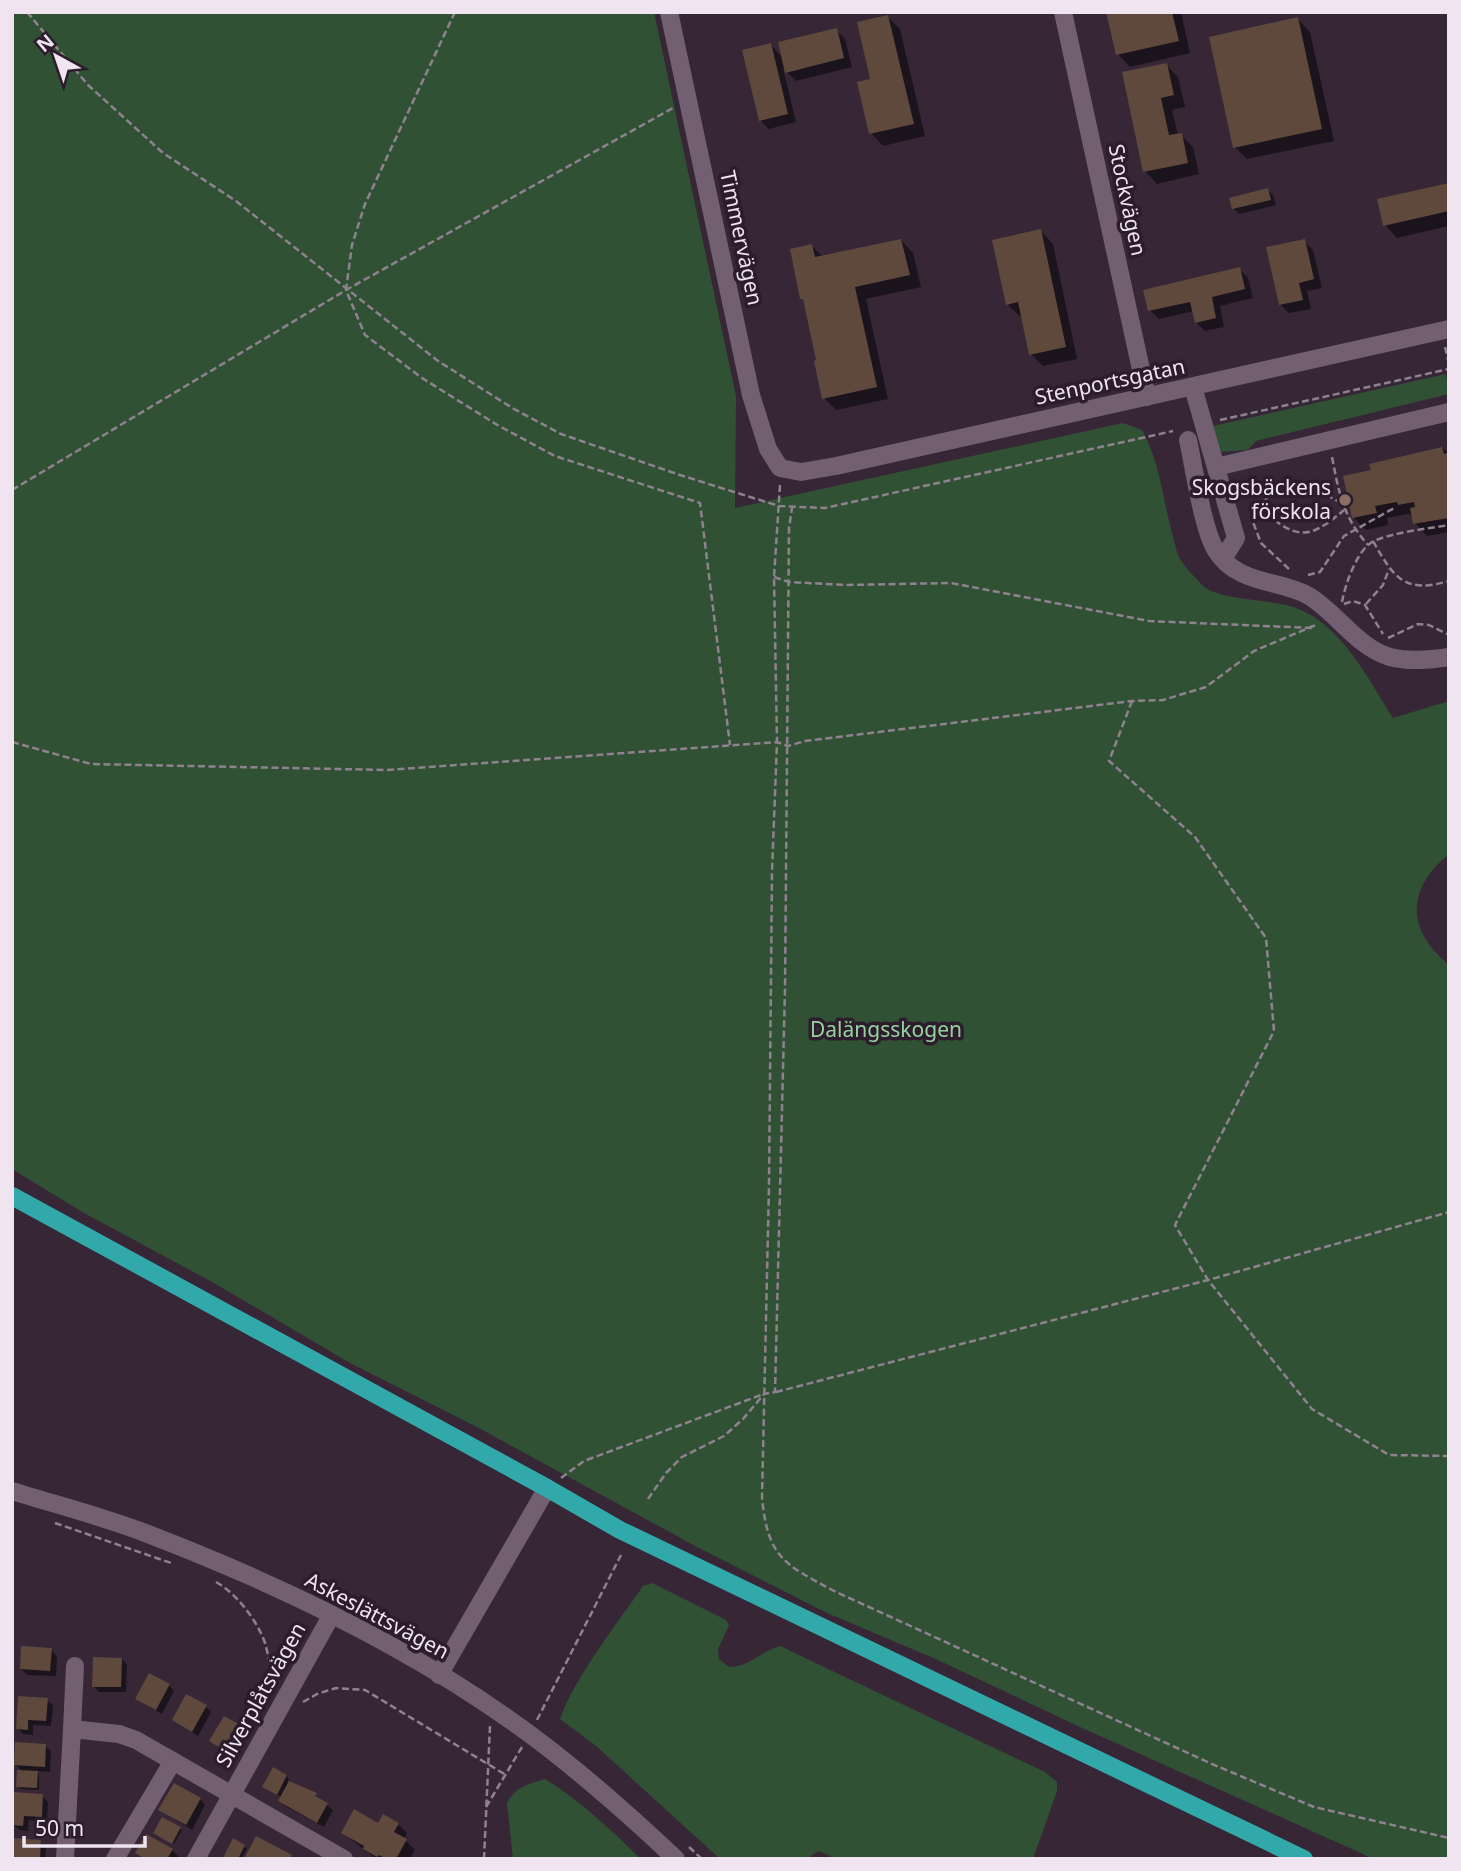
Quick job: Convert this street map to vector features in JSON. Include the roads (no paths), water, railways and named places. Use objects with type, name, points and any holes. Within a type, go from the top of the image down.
[{"type":"main road","points":[[12,1196],[620,1530],[1304,1859]]},
{"type":"street","name":"Timmervägen","points":[[669,12],[751,395],[768,449],[780,468]]},
{"type":"street","name":"Stockvägen","points":[[1063,12],[1147,397]]},
{"type":"street","name":"Stenportsgatan","points":[[780,468],[801,472],[836,466],[1449,329]]},
{"type":"street","points":[[1193,387],[1236,538],[1223,559]]},
{"type":"street","points":[[1216,467],[1449,412]]},
{"type":"street","points":[[1188,440],[1210,537],[1223,559],[1245,575],[1261,582],[1307,595],[1369,646],[1389,657],[1418,661],[1449,657]]},
{"type":"street","points":[[439,1675],[547,1488]]},
{"type":"street","name":"Askeslättsvägen","points":[[12,1491],[147,1533],[277,1589],[368,1634],[439,1675],[530,1735],[634,1819],[676,1859]]},
{"type":"street","name":"Silverplåtsvägen","points":[[196,1859],[231,1796],[296,1697],[331,1616]]},
{"type":"street","points":[[65,1859],[75,1666]]},
{"type":"street","name":"Silverplåtsvägen","points":[[72,1729],[128,1736],[231,1796]]},
{"type":"street","points":[[116,1859],[173,1761]]},
{"type":"street","points":[[231,1796],[344,1859]]},
{"type":"place","name":"Skogsbäckens förskola","points":[[1345,500]]},
{"type":"park label","name":"Dalängsskogen","points":[[886,1030]]}]
